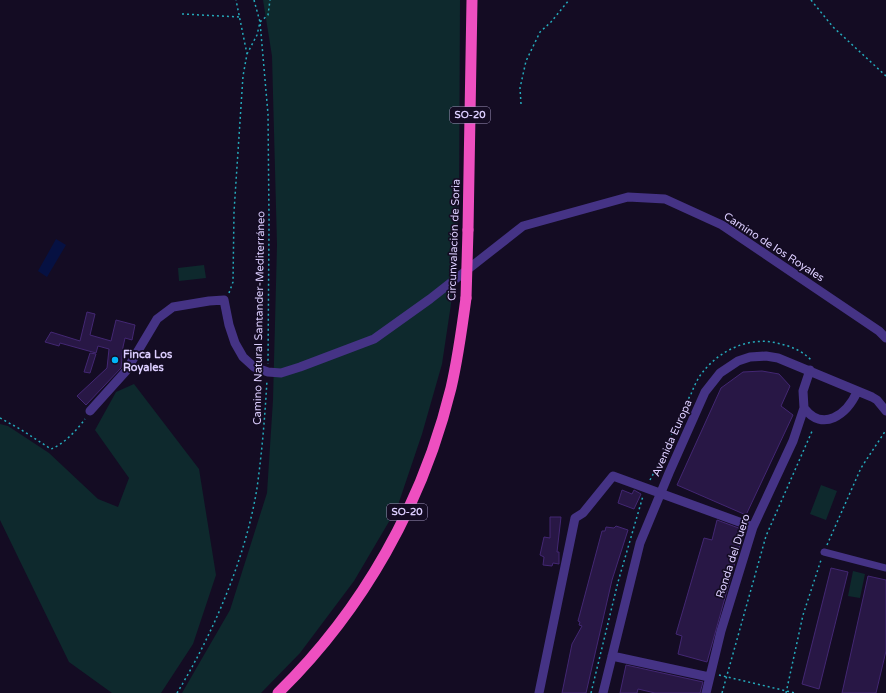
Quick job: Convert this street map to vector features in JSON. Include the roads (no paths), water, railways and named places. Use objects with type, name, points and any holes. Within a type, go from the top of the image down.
[{"type":"highway","name":"Circunvalación de Soria","points":[[278,693],[300,671],[332,633],[372,576],[392,541],[415,494],[442,420],[451,387],[460,342],[466,298],[472,0]]},
{"type":"street","name":"Camino de los Royales","points":[[90,411],[126,371],[157,319],[173,307],[210,300],[224,300],[229,325],[235,343],[243,357],[254,367],[268,372],[281,373],[374,339],[430,299],[523,226],[628,197],[665,199],[722,225],[873,327],[886,338]]},
{"type":"street","name":"Avenida Europa","points":[[603,693],[640,543],[660,493],[705,392],[720,373],[738,361],[750,357],[766,356],[778,358],[811,366],[857,392],[877,400],[886,411]]},
{"type":"street","name":"Ronda del Duero","points":[[706,693],[721,631],[753,527],[793,441],[804,408],[803,391],[811,366]]},
{"type":"street","points":[[804,408],[813,417],[822,420],[828,419],[845,411],[857,392]]},
{"type":"street","points":[[539,693],[575,518],[583,513],[613,476],[753,527]]},
{"type":"street","points":[[824,552],[886,568]]},
{"type":"street","points":[[612,656],[709,677]]},
{"type":"place","name":"Finca Los Royales","points":[[115,360]]}]
